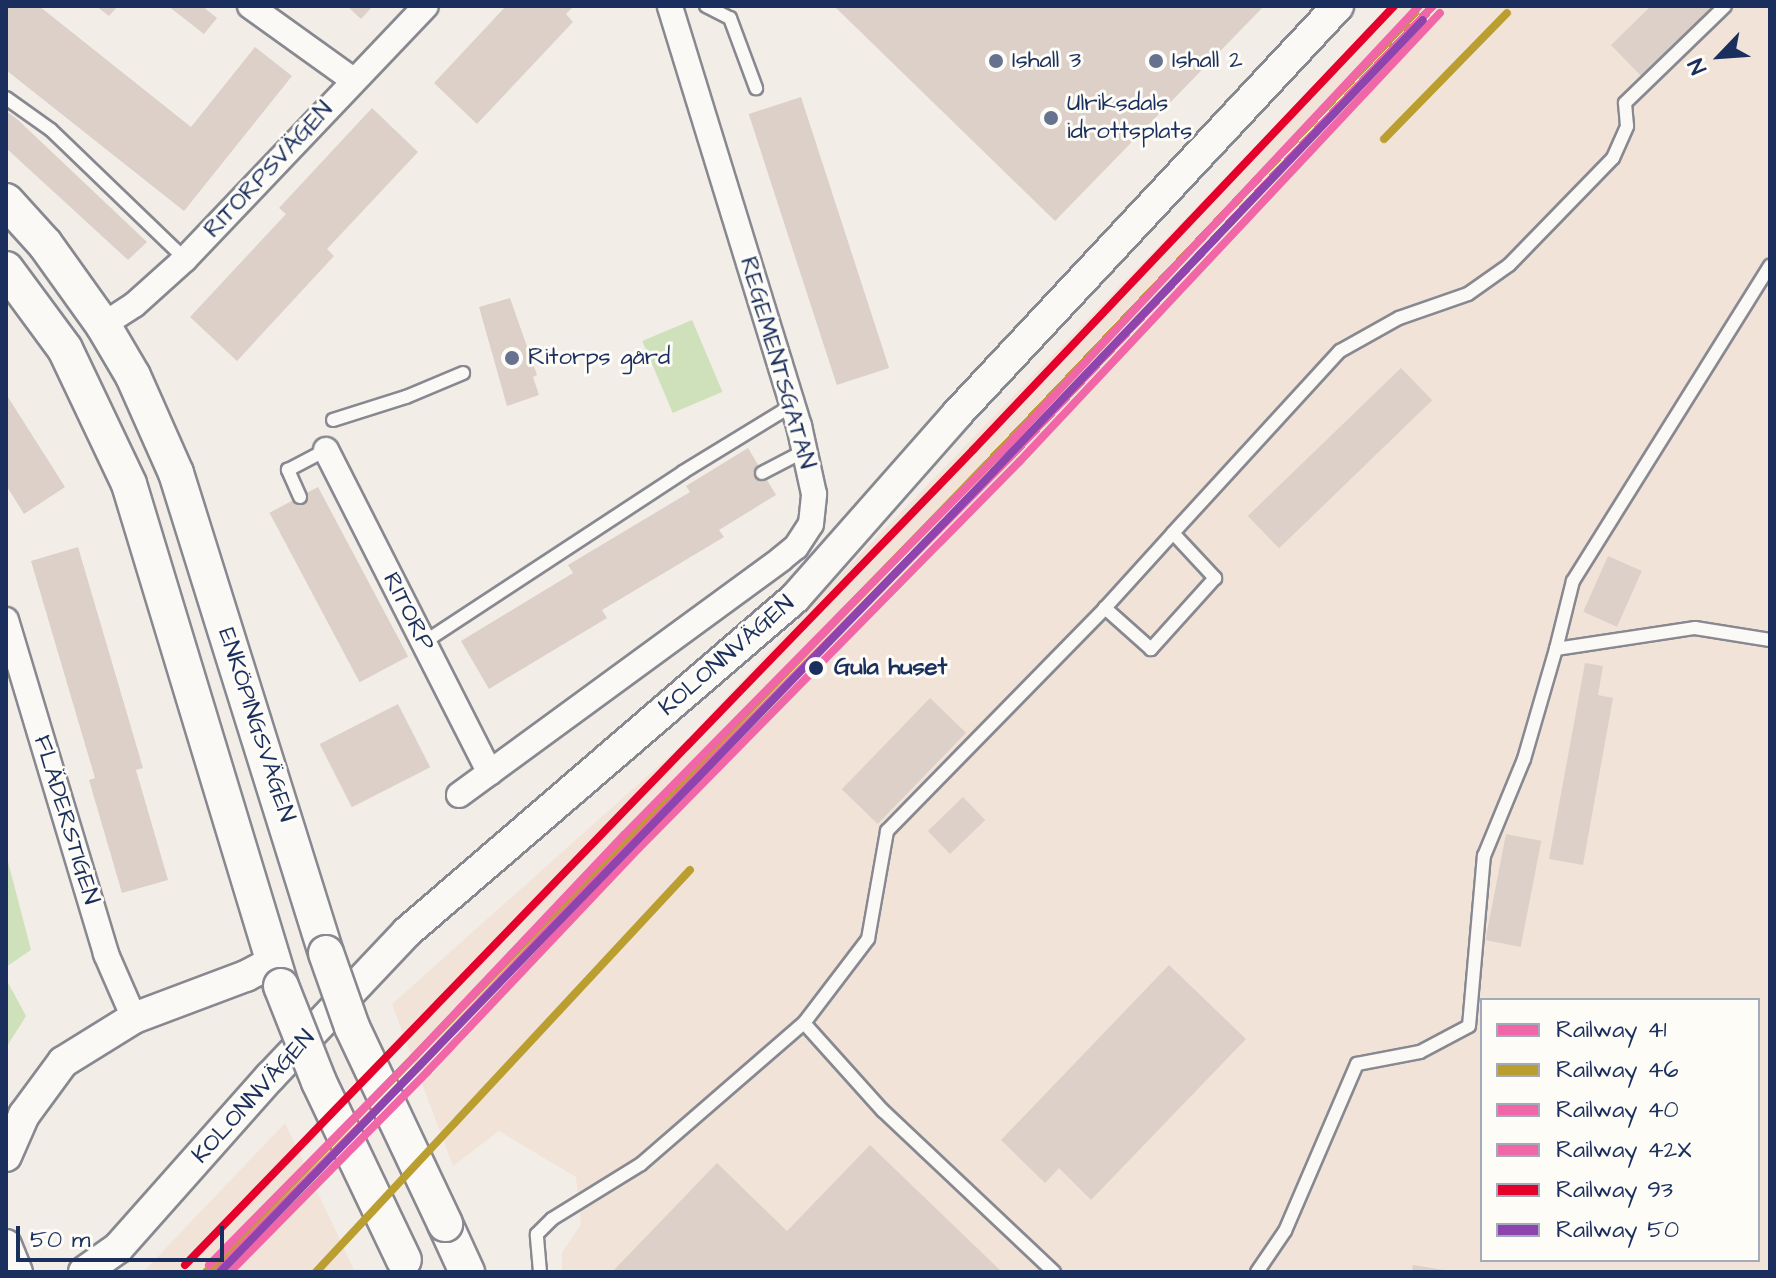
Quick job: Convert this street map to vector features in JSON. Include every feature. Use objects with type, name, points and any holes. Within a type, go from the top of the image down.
[{"type":"main road","name":"ENKÖPINGSVÄGEN","points":[[6,201],[45,244],[103,325],[133,376],[176,473],[324,947],[352,1027],[467,1272]]},
{"type":"main road","name":"ENKÖPINGSVÄGEN","points":[[6,269],[65,349],[129,484],[278,974],[319,1082],[406,1266]]},
{"type":"main road","points":[[65,349],[103,325]]},
{"type":"main road","points":[[278,974],[324,947]]},
{"type":"street","points":[[250,6],[353,80]]},
{"type":"street","name":"RITORPSVÄGEN","points":[[103,325],[134,305],[185,259],[426,6]]},
{"type":"street","name":"REGEMENTSGATAN","points":[[459,795],[796,547],[811,524],[814,494],[804,451],[670,6]]},
{"type":"street","name":"KOLONNVÄGEN","points":[[84,1272],[118,1248],[270,1077],[407,932],[795,598],[958,413],[1338,6]]},
{"type":"street","name":"RITORP","points":[[326,450],[490,773]]},
{"type":"street","name":"FLÄDERSTIGEN","points":[[7,629],[106,954],[134,1018]]},
{"type":"street","points":[[6,1156],[24,1115],[63,1062],[134,1018],[235,981],[278,974]]},
{"type":"street","points":[[6,1245],[17,1272]]},
{"type":"lane","points":[[706,6],[730,18],[756,88]]},
{"type":"lane","points":[[540,1272],[537,1234],[552,1219],[641,1164],[804,1023],[868,939],[887,831],[1105,608],[1340,351],[1399,318],[1468,294],[1509,265],[1546,230],[1613,158],[1627,126],[1625,103],[1725,6]]},
{"type":"lane","points":[[6,98],[51,130],[185,259]]},
{"type":"lane","points":[[1257,1272],[1285,1231],[1357,1064],[1420,1052],[1469,1026],[1484,856],[1524,759],[1573,581],[1770,266]]},
{"type":"lane","points":[[333,420],[406,397],[463,373]]},
{"type":"lane","points":[[423,643],[683,472],[791,406]]},
{"type":"lane","points":[[300,497],[288,470],[326,450]]},
{"type":"lane","points":[[762,473],[804,451]]},
{"type":"lane","points":[[1105,608],[1151,649],[1215,578],[1173,533]]},
{"type":"lane","points":[[1556,649],[1695,628],[1770,640]]},
{"type":"lane","points":[[804,1023],[883,1111],[1054,1272]]},
{"type":"shaded area","points":[[1391,6],[1770,6],[1770,1272],[562,1272],[562,1253],[581,1224],[576,1177],[499,1131],[453,1166],[392,1004],[682,745],[819,597]]},
{"type":"shaded area","points":[[285,1123],[355,1272],[143,1272]]},
{"type":"green space","points":[[692,320],[722,392],[673,413],[642,341]]},
{"type":"green space","points":[[6,854],[31,950],[6,967]]},
{"type":"green space","points":[[6,979],[26,1016],[6,1048]]},
{"type":"building","points":[[6,6],[39,6],[191,127],[255,47],[292,76],[184,211],[6,70]]},
{"type":"building","points":[[96,6],[118,6],[109,16]]},
{"type":"building","points":[[168,6],[202,6],[217,18],[204,34]]},
{"type":"building","points":[[347,6],[373,6],[361,19]]},
{"type":"building","points":[[506,6],[574,6],[566,14],[573,22],[477,124],[434,83]]},
{"type":"building","name":"Ulriksdals idrottsplats","points":[[834,6],[1264,6],[1055,221]]},
{"type":"building","points":[[1651,6],[1713,6],[1641,76],[1611,45]]},
{"type":"building","points":[[801,97],[889,368],[837,385],[749,114]]},
{"type":"building","points":[[372,108],[418,152],[327,249],[334,256],[237,361],[190,317],[286,214],[279,208]]},
{"type":"building","points":[[6,111],[147,242],[128,260],[6,148]]},
{"type":"building","name":"Ritorps gård","points":[[510,298],[537,375],[533,377],[539,395],[507,406],[479,307]]},
{"type":"building","points":[[1401,368],[1432,400],[1279,548],[1248,516]]},
{"type":"building","points":[[6,394],[65,487],[24,514],[6,485]]},
{"type":"building","points":[[748,448],[776,495],[719,530],[724,537],[602,610],[607,618],[489,689],[461,641],[573,573],[568,565],[690,492],[686,486]]},
{"type":"building","points":[[318,487],[408,657],[360,682],[269,513]]},
{"type":"building","points":[[78,547],[143,768],[136,770],[168,880],[122,893],[89,780],[95,778],[31,561]]},
{"type":"building","points":[[1608,556],[1642,571],[1617,627],[1583,612]]},
{"type":"building","points":[[1585,663],[1603,666],[1598,695],[1613,698],[1583,865],[1549,859]]},
{"type":"building","points":[[930,698],[966,733],[878,824],[842,789]]},
{"type":"building","points":[[398,704],[430,767],[352,807],[320,744]]},
{"type":"building","points":[[963,797],[985,820],[950,854],[928,831]]},
{"type":"building","points":[[1506,834],[1541,841],[1521,947],[1485,940]]},
{"type":"building","points":[[1169,965],[1246,1039],[1091,1200],[1059,1168],[1045,1183],[1001,1140]]},
{"type":"building","points":[[870,1145],[1002,1272],[612,1272],[717,1163],[787,1231]]},
{"type":"building","points":[[1413,1265],[1444,1270],[1444,1272],[1412,1272]]},
{"type":"rail line","name":"93","points":[[185,1265],[973,450],[1394,6]]},
{"type":"rail line","name":"42X","points":[[209,1265],[413,1058],[624,835],[1006,447],[1419,6]]},
{"type":"rail line","name":"41","points":[[216,1272],[420,1065],[631,842],[1013,454],[1433,6]]},
{"type":"rail line","name":"46","points":[[206,1272],[987,464],[1415,13]]},
{"type":"rail line","name":"40","points":[[230,1272],[427,1072],[638,849],[1020,461],[1440,13]]},
{"type":"rail line","name":"46","points":[[1384,139],[1507,13]]},
{"type":"rail line","name":"50","points":[[220,1272],[994,471],[1423,20]]},
{"type":"rail line","name":"46","points":[[316,1272],[690,870]]},
{"type":"place","name":"Ishall 3","points":[[996,61]]},
{"type":"place","name":"Ishall 2","points":[[1156,61]]},
{"type":"place","name":"Ulriksdals idrottsplats","points":[[1051,118]]},
{"type":"place","name":"Ritorps gård","points":[[512,358]]},
{"type":"place","name":"Gula huset","points":[[816,668]]}]
